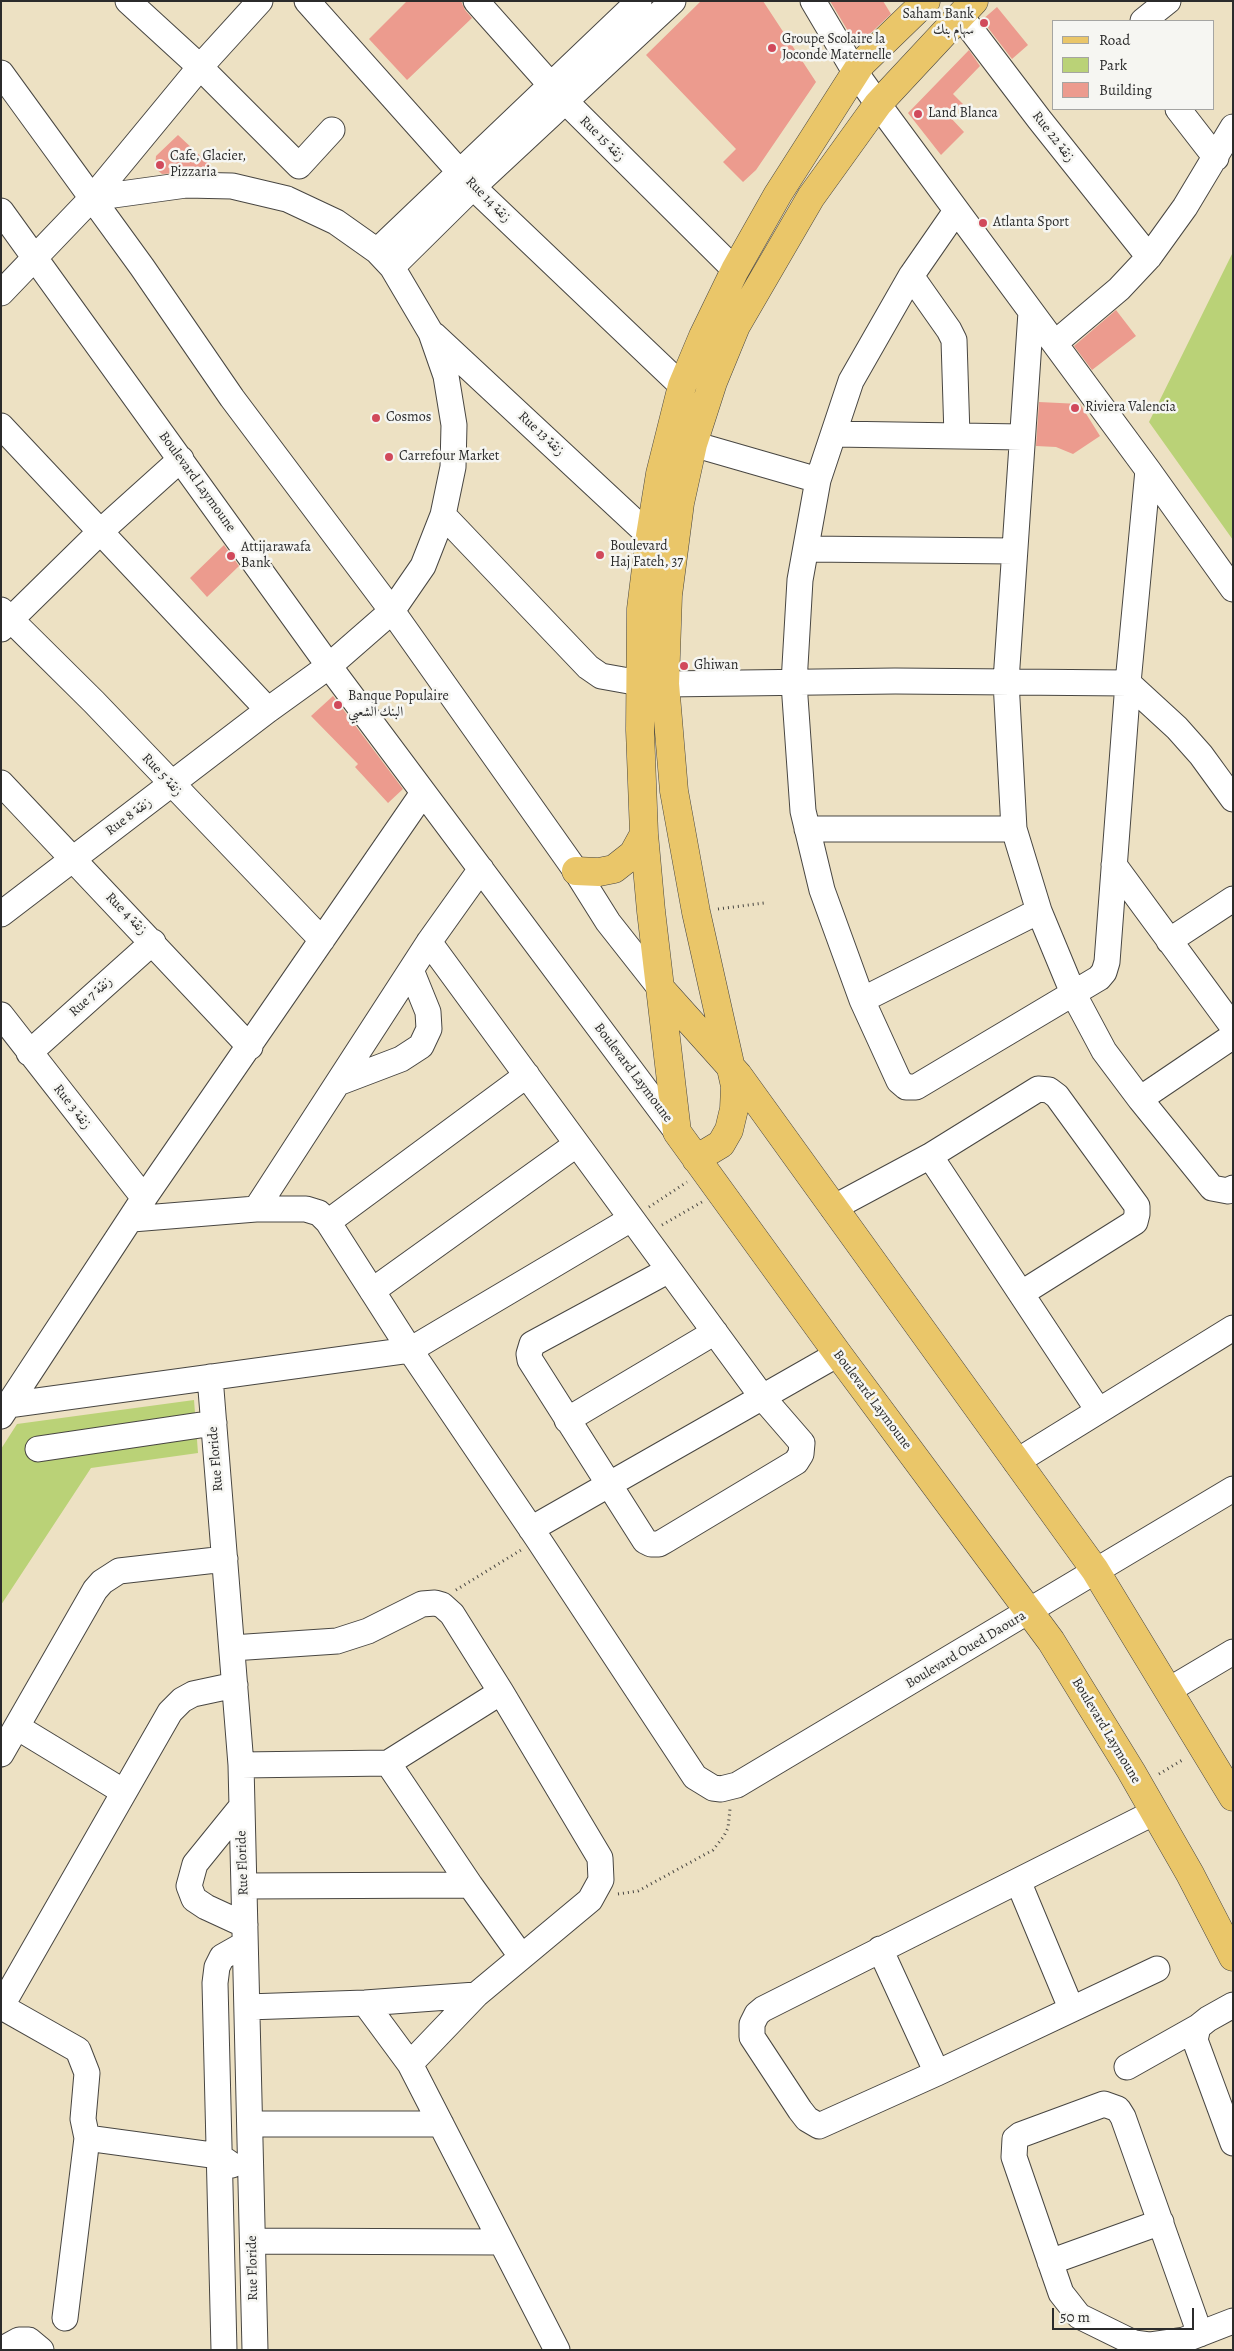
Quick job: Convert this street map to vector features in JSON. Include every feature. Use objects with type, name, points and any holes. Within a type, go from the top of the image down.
[{"type":"main road","points":[[707,1174],[720,1144],[729,1130],[735,1086],[696,912],[652,683],[641,609],[660,474],[682,386],[703,336],[735,270],[778,194],[855,72],[926,1]]},
{"type":"main road","points":[[677,1132],[644,834],[652,683],[670,585],[680,502],[693,444],[713,382],[736,326],[812,197],[878,104],[967,8]]},
{"type":"main road","points":[[576,870],[599,872],[614,869],[633,854],[644,834]]},
{"type":"main road","points":[[660,988],[730,1065],[1095,1570],[1233,1797]]},
{"type":"main road","name":"Boulevard Laymoune","points":[[677,1132],[838,1354],[1031,1612],[1106,1730],[1155,1812],[1233,1956]]},
{"type":"street","points":[[128,1],[200,67],[299,166],[332,130]]},
{"type":"street","points":[[1,293],[92,198],[200,67],[260,1]]},
{"type":"street","name":"Rue 14 زنقة","points":[[307,1],[466,179],[682,386]]},
{"type":"street","name":"Rue 15 زنقة","points":[[476,1],[558,93],[735,270]]},
{"type":"street","points":[[558,93],[639,1]]},
{"type":"street","points":[[812,1],[855,72],[956,212],[1148,470],[1233,589]]},
{"type":"street","points":[[1144,20],[1168,1]]},
{"type":"street","points":[[385,259],[466,179],[558,93],[661,5]]},
{"type":"street","name":"Rue 22 زنقة","points":[[967,8],[1046,113],[1149,258]]},
{"type":"street","points":[[1,73],[92,198],[232,398],[392,611],[576,870],[608,922],[660,988]]},
{"type":"street","points":[[1179,110],[1216,158]]},
{"type":"street","points":[[1055,343],[1119,289],[1149,258],[1216,158],[1233,127]]},
{"type":"street","points":[[92,198],[186,185],[232,186],[287,199],[336,222],[385,259],[431,333]]},
{"type":"street","name":"Boulevard Laymoune","points":[[1,211],[422,793],[677,1132]]},
{"type":"street","points":[[956,212],[911,276],[851,381],[818,480],[800,580],[794,683],[803,810],[822,890],[862,1000],[899,1082],[906,1087],[916,1086],[1099,978],[1104,972],[1107,962],[1128,683],[1148,470]]},
{"type":"street","points":[[911,276],[954,340],[957,436]]},
{"type":"street","points":[[1031,312],[1006,681],[1014,829],[1039,911],[1072,993],[1104,1051],[1140,1100],[1212,1188],[1228,1192],[1233,1188]]},
{"type":"street","name":"Rue 8 زنقة","points":[[1,914],[268,710],[329,666],[392,611],[422,566],[443,515],[454,467],[454,425],[446,376],[431,333]]},
{"type":"street","name":"Rue 13 زنقة","points":[[431,333],[650,536]]},
{"type":"street","points":[[1,426],[268,710]]},
{"type":"street","points":[[834,434],[1022,437]]},
{"type":"street","points":[[693,444],[818,480]]},
{"type":"street","points":[[4,620],[181,459]]},
{"type":"street","points":[[443,515],[588,667],[601,676],[652,683],[1006,681],[1128,683],[1177,728],[1201,755],[1233,799]]},
{"type":"street","points":[[806,548],[1014,551]]},
{"type":"street","name":"Rue 5 زنقة","points":[[4,620],[94,702],[171,785],[322,940]]},
{"type":"street","name":"Rue 4 زنقة","points":[[1,783],[250,1047]]},
{"type":"street","points":[[5,1411],[138,1209],[422,793]]},
{"type":"street","points":[[807,829],[1014,829]]},
{"type":"street","points":[[1114,865],[1233,1027]]},
{"type":"street","points":[[256,1210],[429,942],[481,869]]},
{"type":"street","points":[[1170,941],[1233,899]]},
{"type":"street","points":[[862,1000],[1039,911]]},
{"type":"street","name":"Rue 7 زنقة","points":[[29,1053],[153,942]]},
{"type":"street","points":[[429,942],[763,1398],[802,1443],[801,1454],[796,1462],[659,1544],[645,1541],[530,1360],[530,1349],[532,1344],[669,1270]]},
{"type":"street","points":[[338,1083],[401,1059],[421,1046],[429,1029],[428,1012],[411,970]]},
{"type":"street","name":"Rue 3 زنقة","points":[[1,1015],[138,1209]]},
{"type":"street","points":[[1140,1100],[1233,1036]]},
{"type":"street","points":[[328,1222],[527,1075]]},
{"type":"street","points":[[833,1208],[930,1156],[1038,1089],[1049,1090],[1057,1096],[1137,1206],[1135,1222],[1022,1293]]},
{"type":"street","points":[[372,1291],[577,1144]]},
{"type":"street","points":[[930,1156],[1098,1410]]},
{"type":"street","points":[[138,1209],[306,1209],[319,1213],[328,1222],[410,1350],[535,1534],[695,1777],[713,1788],[729,1788]]},
{"type":"street","points":[[5,1411],[210,1377],[410,1350],[637,1227]]},
{"type":"street","points":[[1016,1462],[1233,1328]]},
{"type":"street","points":[[567,1420],[715,1332]]},
{"type":"street","points":[[535,1534],[609,1485],[838,1354]]},
{"type":"street","name":"Rue Floride","points":[[210,1377],[241,1765],[256,2350]]},
{"type":"street","points":[[38,1449],[214,1422]]},
{"type":"street","name":"Boulevard Oued Daoura","points":[[729,1788],[1031,1612],[1095,1570],[1233,1489]]},
{"type":"street","points":[[1,1754],[94,1590],[102,1582],[118,1571],[225,1559]]},
{"type":"street","points":[[232,1648],[337,1642],[368,1631],[422,1604],[436,1603],[448,1609],[502,1692],[600,1858],[602,1873],[599,1888],[590,1900],[521,1956],[476,1996],[410,2064]]},
{"type":"street","points":[[1169,1690],[1233,1652]]},
{"type":"street","points":[[66,2318],[87,2138],[83,2119],[87,2073],[78,2050],[2,2007],[170,1712],[182,1700],[193,1694],[235,1684]]},
{"type":"street","points":[[241,1765],[388,1763],[502,1692]]},
{"type":"street","points":[[17,1727],[124,1792]]},
{"type":"street","points":[[388,1763],[470,1885],[521,1956]]},
{"type":"street","points":[[224,2350],[215,1983],[217,1967],[222,1957],[245,1934],[194,1899],[189,1886],[195,1864],[242,1806]]},
{"type":"street","points":[[1155,1812],[764,2009],[758,2014],[752,2024],[752,2037],[800,2110],[807,2119],[819,2126],[937,2073],[1157,1969]]},
{"type":"street","points":[[1018,1882],[1071,2008]]},
{"type":"street","points":[[244,1886],[470,1885]]},
{"type":"street","points":[[880,1949],[937,2073]]},
{"type":"street","points":[[247,2007],[365,2003],[476,1996]]},
{"type":"street","points":[[365,2003],[410,2064],[558,2350]]},
{"type":"street","points":[[1128,2067],[1233,2006]]},
{"type":"street","points":[[1198,2027],[1195,2040],[1233,2143]]},
{"type":"street","points":[[1200,2334],[1161,2222],[1118,2109],[1104,2104],[1028,2132],[1015,2139],[1014,2157],[1061,2293],[1079,2316],[1134,2343],[1163,2345],[1200,2334],[1233,2321]]},
{"type":"street","points":[[250,2124],[440,2124]]},
{"type":"street","points":[[87,2138],[219,2156],[234,2166],[251,2169]]},
{"type":"street","points":[[1050,2262],[1161,2222]]},
{"type":"street","points":[[253,2240],[501,2242]]},
{"type":"street","points":[[1,2350],[19,2340],[29,2340],[41,2350]]},
{"type":"path","points":[[696,912],[764,903]]},
{"type":"path","points":[[637,1227],[707,1174]]},
{"type":"path","points":[[637,1227],[707,1174]]},
{"type":"path","points":[[436,1603],[535,1534]]},
{"type":"path","points":[[599,1888],[618,1894],[638,1891],[713,1850],[728,1828],[730,1820],[729,1788]]},
{"type":"green space","points":[[1233,252],[1233,540],[1149,422]]},
{"type":"green space","points":[[194,1400],[198,1453],[91,1468],[1,1605],[1,1449],[17,1424]]},
{"type":"building","points":[[407,1],[461,1],[465,10],[472,18],[407,80],[369,39]]},
{"type":"building","points":[[701,1],[763,1],[816,82],[756,170],[743,182],[723,162],[736,149],[646,55]]},
{"type":"building","points":[[830,1],[883,1],[891,14],[857,46]]},
{"type":"building","points":[[997,7],[1028,45],[1012,59],[982,20]]},
{"type":"building","points":[[969,50],[980,66],[953,94],[963,104],[950,117],[964,132],[941,155],[908,113]]},
{"type":"building","points":[[178,135],[210,165],[204,171],[162,174],[155,168],[156,156]]},
{"type":"building","points":[[1116,310],[1136,336],[1092,370],[1074,346]]},
{"type":"building","points":[[1039,402],[1080,404],[1100,436],[1073,454],[1056,447],[1036,446]]},
{"type":"building","points":[[224,545],[239,566],[207,597],[190,578]]},
{"type":"building","points":[[333,696],[403,789],[388,803],[355,767],[358,764],[311,716]]},
{"type":"place","name":"Saham Bank سهام بنك","points":[[984,23]]},
{"type":"place","name":"Groupe Scolaire la Joconde Maternelle","points":[[772,48]]},
{"type":"place","name":"Land Blanca","points":[[918,114]]},
{"type":"place","name":"Cafe, Glacier, Pizzaria","points":[[160,165]]},
{"type":"place","name":"Atlanta Sport","points":[[983,223]]},
{"type":"place","name":"Riviera Valencia","points":[[1075,408]]},
{"type":"place","name":"Cosmos","points":[[376,418]]},
{"type":"place","name":"Carrefour Market","points":[[389,457]]},
{"type":"place","name":"Boulevard Haj Fateh, 37","points":[[600,555]]},
{"type":"place","name":"Attijarawafa Bank","points":[[231,556]]},
{"type":"place","name":"Ghiwan","points":[[684,666]]},
{"type":"place","name":"Banque Populaire البنك الشعبي","points":[[338,705]]}]
